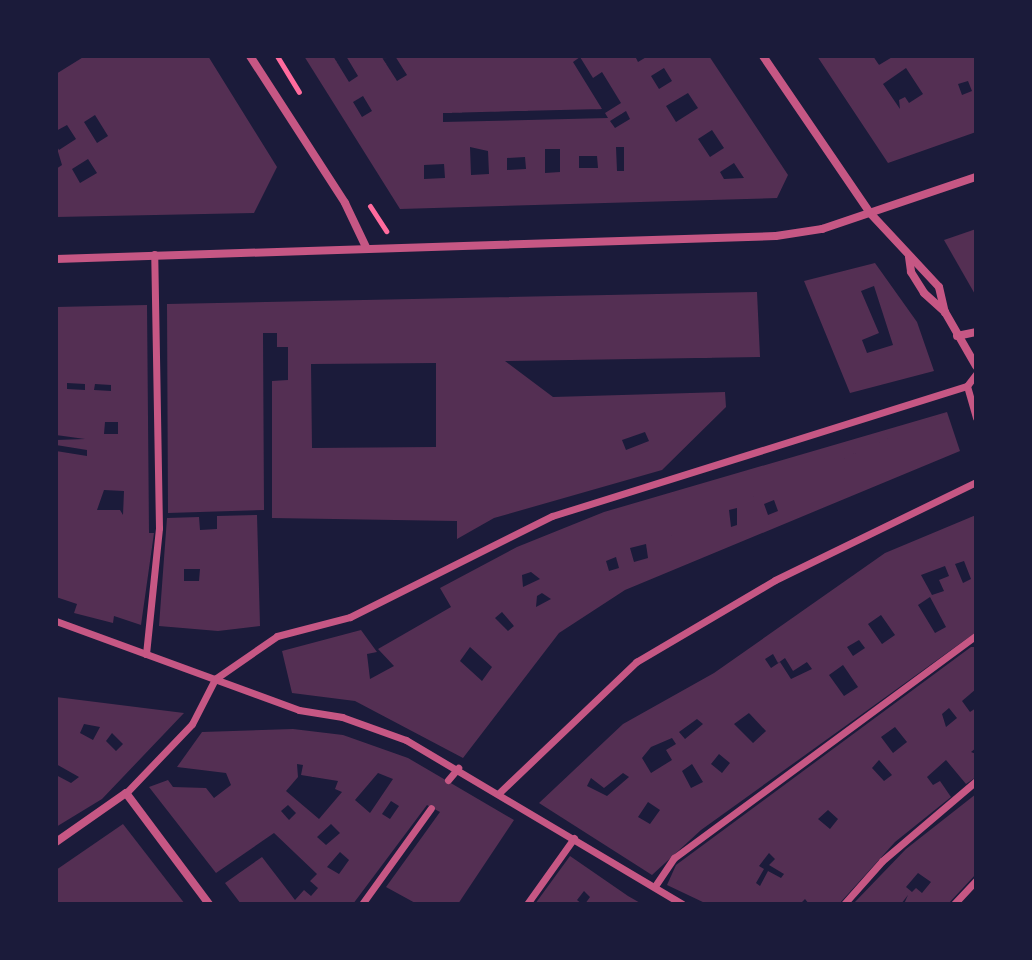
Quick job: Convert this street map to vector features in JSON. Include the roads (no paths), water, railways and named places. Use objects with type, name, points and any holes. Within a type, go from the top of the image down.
[{"type":"street","points":[[250,56],[345,203],[366,247]]},
{"type":"street","points":[[763,56],[870,213],[909,257],[922,265],[945,296],[945,312]]},
{"type":"street","points":[[56,259],[776,236],[870,213],[976,177]]},
{"type":"street","points":[[146,654],[159,528],[154,254]]},
{"type":"street","points":[[909,257],[911,272],[924,293],[945,312],[976,366]]},
{"type":"street","points":[[957,336],[976,332]]},
{"type":"street","points":[[56,842],[126,793],[192,724],[215,679],[277,636],[350,617],[552,516],[967,386],[976,374]]},
{"type":"street","points":[[967,386],[976,418]]},
{"type":"street","points":[[499,793],[636,662],[775,580],[976,482]]},
{"type":"street","points":[[56,621],[299,710],[342,717],[393,736],[458,768],[682,904]]},
{"type":"street","points":[[655,886],[674,858],[976,635]]},
{"type":"street","points":[[448,780],[458,768]]},
{"type":"street","points":[[844,904],[882,861],[976,781]]},
{"type":"street","points":[[126,793],[209,904]]},
{"type":"street","points":[[362,904],[431,808]]},
{"type":"street","points":[[527,904],[574,838]]},
{"type":"street","points":[[954,904],[976,880]]}]
